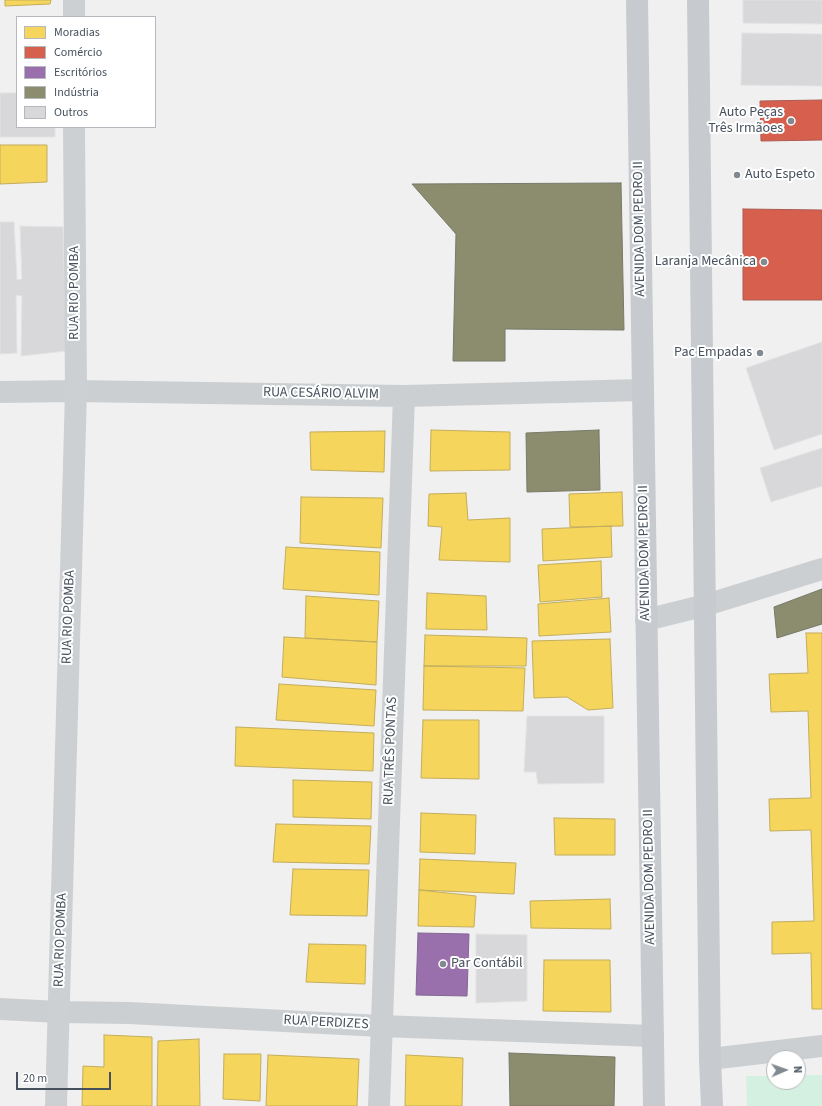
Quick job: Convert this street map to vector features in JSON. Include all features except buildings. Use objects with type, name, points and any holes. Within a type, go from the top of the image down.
[{"type":"main road","points":[[74,0],[74,16]]},
{"type":"main road","name":"AVENIDA DOM PEDRO II","points":[[637,0],[654,1106]]},
{"type":"main road","points":[[698,0],[710,1059],[712,1106]]},
{"type":"main road","name":"RUA RIO POMBA","points":[[56,1106],[76,391],[74,128]]},
{"type":"street","name":"RUA CESÁRIO ALVIM","points":[[0,392],[76,391],[404,396],[642,390]]},
{"type":"street","name":"RUA TRÊS PONTAS","points":[[379,1106],[404,396]]},
{"type":"street","points":[[646,620],[706,605],[822,569]]},
{"type":"street","name":"RUA PERDIZES","points":[[0,1009],[129,1013],[381,1026],[653,1036]]},
{"type":"street","points":[[710,1059],[822,1046]]},
{"type":"green space","points":[[806,1075],[822,1075],[822,1106],[747,1106],[746,1076],[766,1076],[766,1090],[806,1090]]},
{"type":"place","name":"Auto Peças Três Irmãoes","points":[[791,121]]},
{"type":"place","name":"Auto Espeto","points":[[737,175]]},
{"type":"place","name":"Laranja Mecânica","points":[[764,262]]},
{"type":"place","name":"Pac Empadas","points":[[760,353]]},
{"type":"place","name":"Par Contábil","points":[[443,964]]}]
